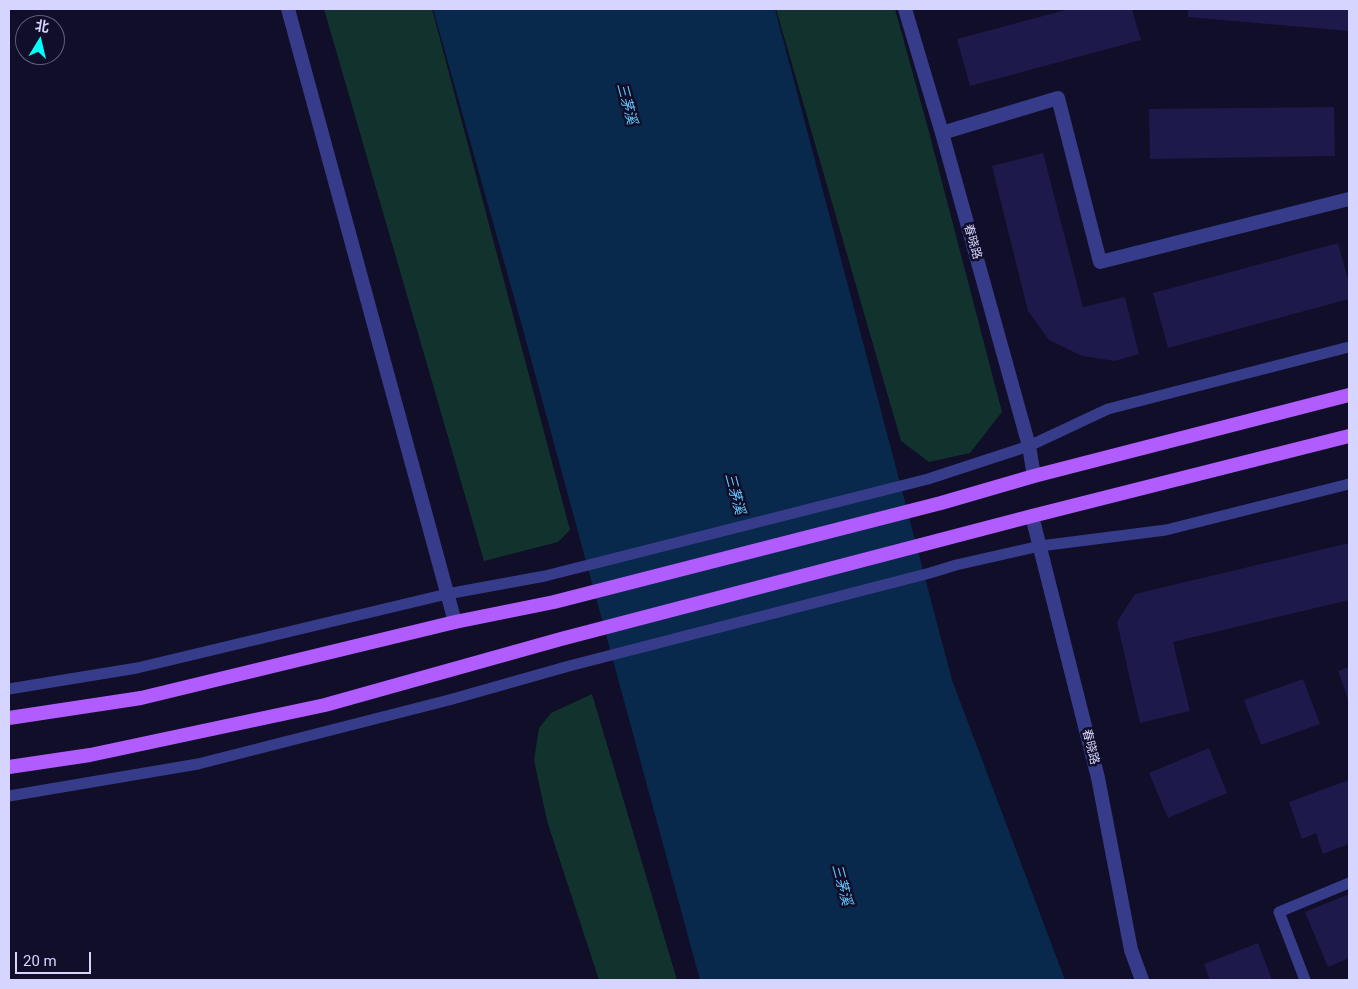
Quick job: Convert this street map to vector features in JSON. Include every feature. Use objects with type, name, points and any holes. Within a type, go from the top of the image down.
[{"type":"main road","points":[[9,718],[141,698],[455,622],[554,602],[941,503],[1034,476],[1349,395]]},
{"type":"main road","points":[[9,767],[90,754],[325,705],[561,639],[953,536],[1349,436]]},
{"type":"street","points":[[288,9],[455,622]]},
{"type":"street","name":"春晓路","points":[[905,9],[942,133],[1029,446],[1034,476]]},
{"type":"street","points":[[942,133],[1058,98],[1100,262],[1349,199]]},
{"type":"street","name":"春晓路","points":[[1032,516],[1098,778],[1131,950],[1142,980]]},
{"type":"lane","points":[[9,689],[137,668],[447,594],[545,576],[928,479],[1029,446],[1108,409],[1349,347]]},
{"type":"lane","points":[[9,796],[198,764],[449,700],[569,666],[920,576],[956,565],[1040,546],[1166,530],[1349,484]]},
{"type":"lane","points":[[1305,980],[1280,912],[1349,883]]},
{"type":"green space","points":[[324,9],[432,9],[570,530],[558,542],[484,561]]},
{"type":"green space","points":[[776,9],[895,9],[1002,412],[970,453],[929,462],[901,441]]},
{"type":"green space","points":[[592,694],[677,980],[599,980],[547,821],[534,760],[539,728],[551,713]]},
{"type":"water","name":"三茅溪","points":[[433,9],[775,9],[952,680],[1065,980],[700,980],[519,315]]},
{"type":"building","points":[[1069,9],[1132,9],[1141,40],[970,86],[957,39]]},
{"type":"building","points":[[1188,9],[1349,9],[1349,31],[1188,17]]},
{"type":"building","points":[[1334,107],[1335,156],[1150,159],[1149,109]]},
{"type":"building","points":[[1043,153],[1083,307],[1125,297],[1139,354],[1115,361],[1082,356],[1049,340],[1028,311],[992,166]]},
{"type":"building","points":[[1338,243],[1349,283],[1349,299],[1168,348],[1153,293]]},
{"type":"building","points":[[1349,543],[1349,600],[1173,642],[1190,711],[1140,723],[1117,622],[1135,594]]},
{"type":"building","points":[[1349,667],[1349,702],[1338,671]]},
{"type":"building","points":[[1303,679],[1320,724],[1261,745],[1244,700]]},
{"type":"building","points":[[1209,748],[1227,793],[1168,818],[1149,773]]},
{"type":"building","points":[[1349,780],[1349,844],[1323,854],[1316,833],[1302,839],[1289,802]]},
{"type":"building","points":[[1349,894],[1349,958],[1328,967],[1305,912]]},
{"type":"building","points":[[1258,943],[1272,980],[1210,980],[1204,964]]}]
